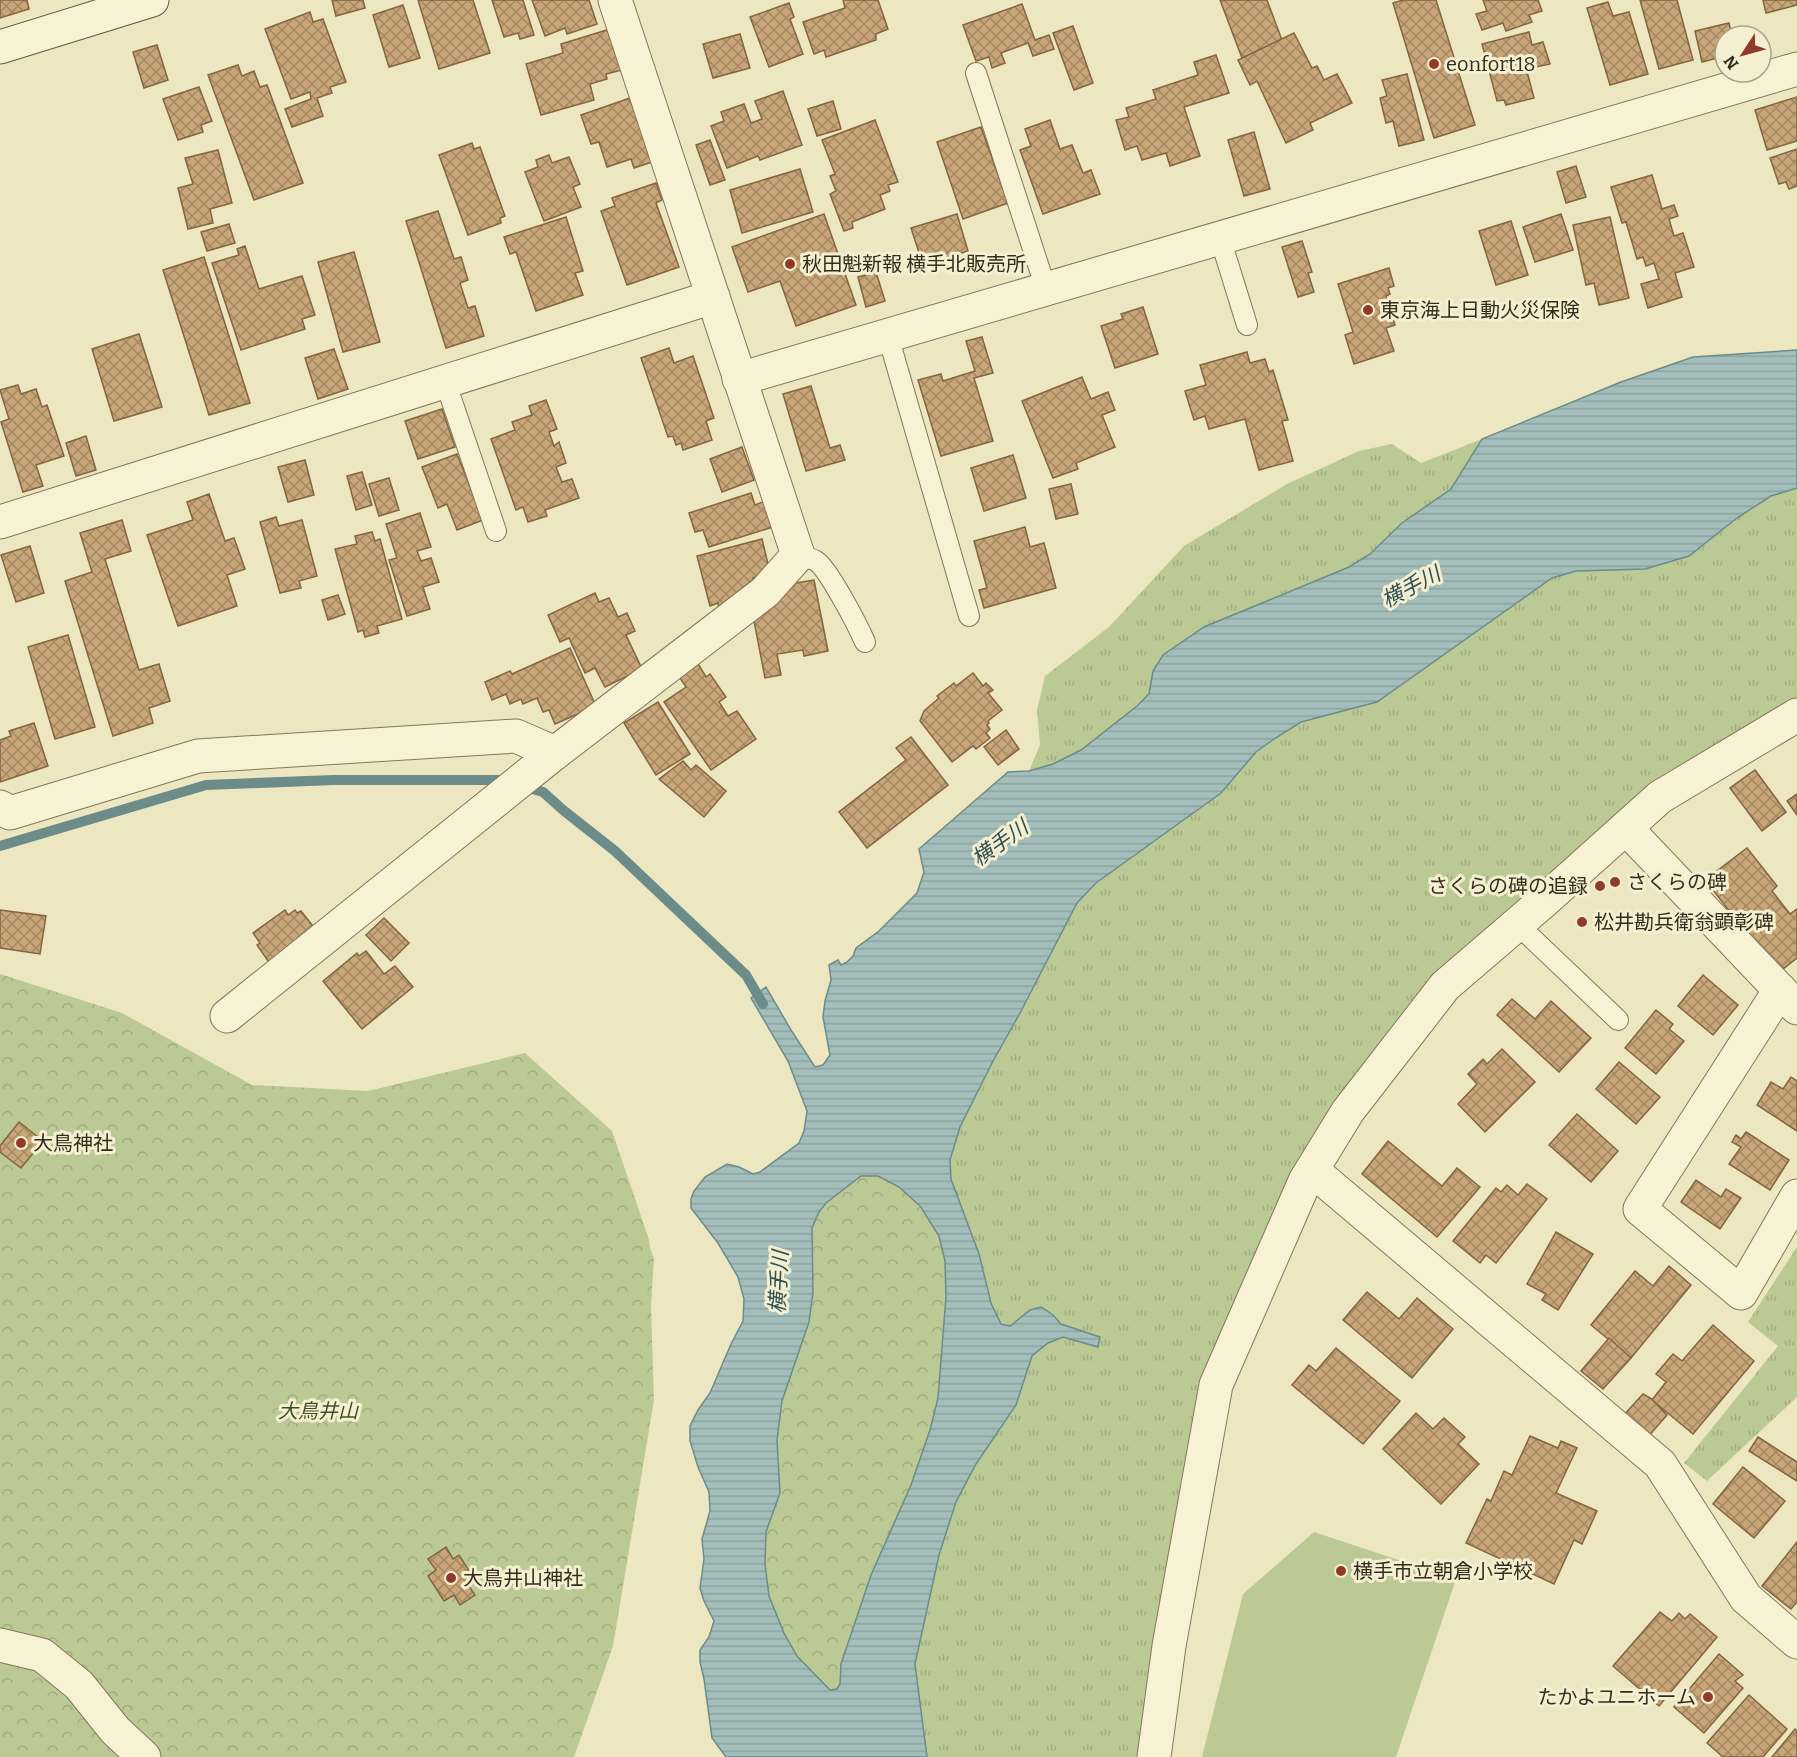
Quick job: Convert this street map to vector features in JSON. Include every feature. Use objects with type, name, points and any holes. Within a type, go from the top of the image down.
[{"type":"street","points":[[0,46],[152,0]]},
{"type":"street","points":[[227,1016],[555,753],[765,592],[798,555],[615,0]]},
{"type":"street","points":[[739,379],[1797,69]]},
{"type":"street","points":[[0,522],[713,297]]},
{"type":"street","points":[[1154,1757],[1169,1646],[1216,1385],[1305,1181],[1348,1111],[1445,986],[1660,797],[1797,715]]},
{"type":"street","points":[[0,807],[10,813],[198,756],[516,736],[555,753]]},
{"type":"street","points":[[1626,828],[1788,999],[1640,1209],[1741,1293],[1797,1196]]},
{"type":"street","points":[[1312,1170],[1660,1464],[1746,1598],[1797,1641]]},
{"type":"street","points":[[0,1645],[42,1654],[79,1685],[115,1730],[144,1757]]},
{"type":"lane","points":[[976,73],[1046,290]]},
{"type":"lane","points":[[1220,238],[1248,325]]},
{"type":"lane","points":[[888,336],[969,616]]},
{"type":"lane","points":[[445,381],[496,531]]},
{"type":"lane","points":[[798,555],[818,562],[831,580],[865,642]]},
{"type":"lane","points":[[1517,924],[1618,1020]]},
{"type":"green space","points":[[1482,439],[1451,489],[1402,523],[1370,554],[1349,567],[1204,627],[1163,655],[1153,671],[1149,694],[1137,706],[1081,750],[1053,764],[1029,771],[1040,745],[1037,710],[1045,676],[1109,627],[1184,546],[1287,484],[1359,451],[1392,444],[1421,463]]},
{"type":"green space","points":[[1797,488],[1797,715],[1660,797],[1445,986],[1312,1170],[1216,1385],[1154,1757],[927,1757],[915,1664],[939,1555],[955,1502],[976,1465],[1016,1405],[1032,1357],[1048,1343],[1064,1337],[1099,1346],[1100,1337],[1061,1324],[1053,1315],[1030,1310],[1010,1326],[1001,1324],[991,1303],[979,1254],[951,1179],[950,1160],[960,1127],[1077,903],[1096,883],[1221,793],[1256,752],[1301,722],[1377,702],[1552,578],[1576,571],[1609,569],[1737,518],[1771,496]]},
{"type":"green space","name":"大鳥井山","points":[[0,974],[122,1013],[252,1085],[368,1091],[525,1053],[612,1131],[654,1259],[651,1306],[654,1400],[613,1646],[574,1757],[0,1757]]},
{"type":"green space","points":[[861,1176],[878,1176],[899,1187],[919,1206],[939,1236],[945,1261],[946,1297],[938,1398],[930,1430],[911,1485],[871,1575],[841,1664],[840,1685],[837,1689],[830,1690],[797,1656],[784,1633],[769,1596],[765,1564],[766,1532],[780,1493],[777,1440],[782,1401],[809,1322],[813,1293],[812,1228],[826,1203]]},
{"type":"green space","points":[[1797,1247],[1797,1397],[1707,1481],[1684,1463],[1778,1346],[1748,1322]]},
{"type":"green space","points":[[1314,1532],[1456,1579],[1396,1757],[1202,1757],[1243,1594]]},
{"type":"water","name":"横手川","points":[[1797,350],[1797,488],[1771,496],[1737,518],[1689,556],[1645,569],[1576,571],[1552,578],[1377,702],[1301,722],[1256,752],[1221,793],[1096,883],[1077,903],[960,1127],[950,1160],[951,1179],[979,1254],[991,1303],[1001,1324],[1010,1326],[1030,1310],[1041,1307],[1061,1324],[1100,1337],[1098,1347],[1063,1337],[1048,1343],[1032,1356],[1016,1405],[976,1464],[956,1502],[939,1555],[915,1664],[927,1757],[726,1757],[712,1738],[700,1662],[700,1650],[709,1637],[714,1621],[700,1588],[704,1559],[702,1539],[710,1511],[709,1492],[690,1441],[690,1426],[710,1393],[743,1321],[744,1299],[738,1277],[718,1243],[691,1208],[691,1199],[705,1177],[727,1164],[753,1174],[760,1172],[799,1143],[804,1131],[807,1111],[788,1061],[751,998],[766,987],[815,1067],[823,1065],[830,1055],[823,1017],[831,980],[829,965],[838,960],[841,965],[847,962],[853,956],[856,948],[879,931],[917,893],[924,872],[919,849],[1008,772],[1029,771],[1053,764],[1081,750],[1149,694],[1153,671],[1163,655],[1204,627],[1349,567],[1370,554],[1402,523],[1451,489],[1482,439],[1621,382],[1693,357]],"holes":[[[861,1176],[878,1176],[899,1187],[920,1206],[939,1236],[945,1261],[946,1297],[938,1398],[930,1430],[911,1485],[871,1575],[841,1664],[840,1684],[837,1689],[830,1690],[797,1656],[784,1633],[769,1596],[765,1564],[766,1532],[780,1493],[777,1440],[782,1401],[809,1322],[813,1293],[812,1228],[826,1203]]]},
{"type":"building","points":[[0,0],[27,0],[29,9],[0,18]]},
{"type":"building","points":[[332,0],[363,0],[365,8],[336,16]]},
{"type":"building","points":[[418,0],[473,0],[490,53],[439,69]]},
{"type":"building","points":[[492,0],[523,0],[534,35],[520,39],[518,33],[504,37]]},
{"type":"building","points":[[532,0],[589,0],[597,24],[567,34],[565,28],[545,36]]},
{"type":"building","points":[[843,0],[878,0],[888,29],[876,34],[876,40],[826,57],[824,50],[814,54],[803,22],[845,8]]},
{"type":"building","points":[[1220,0],[1267,0],[1282,40],[1242,58]]},
{"type":"building","name":"eonfort18","points":[[1403,0],[1436,0],[1475,125],[1434,138],[1393,3]]},
{"type":"building","points":[[1483,0],[1538,0],[1542,11],[1529,15],[1532,22],[1506,31],[1503,23],[1482,30],[1476,14],[1487,11]]},
{"type":"building","points":[[1640,0],[1677,0],[1693,60],[1659,69]]},
{"type":"building","points":[[1763,0],[1797,0],[1797,5],[1766,13]]},
{"type":"building","points":[[1608,2],[1613,16],[1629,12],[1648,74],[1610,85],[1587,8]]},
{"type":"building","points":[[789,3],[794,17],[790,19],[803,54],[769,67],[750,17]]},
{"type":"building","points":[[1022,4],[1035,40],[1049,35],[1054,49],[1033,56],[1028,43],[1001,53],[1005,63],[992,68],[989,57],[976,61],[963,25]]},
{"type":"building","points":[[403,5],[420,58],[389,67],[373,15]]},
{"type":"building","points":[[310,12],[313,22],[323,19],[346,82],[330,87],[332,93],[317,98],[323,116],[292,127],[285,109],[311,99],[310,92],[291,99],[265,29]]},
{"type":"building","points":[[1073,26],[1093,83],[1074,90],[1053,33]]},
{"type":"building","points":[[1713,27],[1713,59],[1702,62],[1695,31]]},
{"type":"building","points":[[610,29],[622,70],[606,74],[607,79],[590,84],[594,100],[541,115],[526,64],[563,53],[561,44]]},
{"type":"building","points":[[1529,32],[1532,45],[1543,42],[1550,64],[1536,67],[1534,62],[1525,64],[1534,98],[1506,105],[1504,100],[1497,101],[1482,44]]},
{"type":"building","points":[[1294,33],[1312,68],[1317,66],[1324,80],[1337,74],[1352,103],[1310,123],[1313,130],[1286,143],[1257,81],[1250,85],[1238,60]]},
{"type":"building","points":[[740,34],[750,68],[713,78],[703,44]]},
{"type":"building","points":[[157,45],[168,80],[144,88],[133,52]]},
{"type":"building","points":[[1216,55],[1229,93],[1184,107],[1200,156],[1170,166],[1166,153],[1142,160],[1137,146],[1125,150],[1116,120],[1129,117],[1126,108],[1156,99],[1153,90],[1198,75],[1194,62]]},
{"type":"building","points":[[238,65],[242,76],[254,71],[260,87],[267,85],[303,183],[254,200],[208,75]]},
{"type":"building","points":[[1407,74],[1424,140],[1399,146],[1393,121],[1386,123],[1380,98],[1387,96],[1382,80]]},
{"type":"building","points":[[199,87],[212,121],[201,125],[203,132],[178,140],[163,99]]},
{"type":"building","points":[[783,91],[802,145],[760,160],[758,156],[727,168],[711,126],[724,121],[721,112],[744,104],[751,123],[762,119],[755,101]]},
{"type":"building","points":[[633,97],[655,161],[634,168],[631,159],[607,167],[599,142],[591,144],[581,115]]},
{"type":"building","points":[[1797,97],[1797,141],[1767,150],[1755,110]]},
{"type":"building","points":[[833,101],[841,129],[817,136],[808,109]]},
{"type":"building","points":[[875,120],[898,182],[888,185],[890,191],[880,195],[885,209],[852,222],[853,228],[844,231],[830,194],[836,191],[830,176],[835,174],[822,140]]},
{"type":"building","points":[[1050,120],[1060,149],[1072,145],[1083,173],[1091,170],[1100,194],[1043,214],[1020,150],[1031,146],[1025,129]]},
{"type":"building","points":[[981,127],[1008,203],[963,219],[937,142]]},
{"type":"building","points":[[1254,132],[1270,189],[1244,196],[1228,140]]},
{"type":"building","points":[[710,140],[725,180],[710,185],[696,145]]},
{"type":"building","points":[[472,143],[474,149],[480,147],[505,216],[500,218],[501,223],[468,235],[439,155]]},
{"type":"building","points":[[1797,149],[1797,186],[1789,189],[1786,182],[1779,184],[1770,158]]},
{"type":"building","points":[[218,150],[232,203],[210,209],[213,223],[188,229],[178,188],[193,184],[185,158]]},
{"type":"building","points":[[549,155],[552,163],[569,157],[580,184],[573,187],[581,207],[544,221],[525,172],[538,167],[536,160]]},
{"type":"building","points":[[1576,166],[1586,197],[1566,203],[1557,172]]},
{"type":"building","points":[[800,169],[813,212],[742,233],[730,190]]},
{"type":"building","points":[[1652,175],[1662,209],[1674,205],[1678,216],[1669,219],[1674,236],[1683,233],[1694,267],[1675,273],[1682,297],[1648,308],[1641,284],[1659,279],[1654,263],[1646,266],[1643,257],[1637,259],[1626,222],[1622,223],[1611,187]]},
{"type":"building","points":[[656,183],[662,200],[656,203],[679,267],[627,285],[601,211],[615,206],[612,198]]},
{"type":"building","points":[[438,211],[454,259],[461,257],[468,280],[460,283],[468,308],[475,306],[484,336],[446,348],[406,221]]},
{"type":"building","name":"秋田魁新報 横手北販売所","points":[[824,214],[856,305],[796,326],[780,281],[748,292],[732,247]]},
{"type":"building","points":[[957,214],[968,251],[923,265],[911,228]]},
{"type":"building","points":[[1561,214],[1573,250],[1535,262],[1523,227]]},
{"type":"building","points":[[566,217],[583,271],[575,273],[583,295],[536,311],[516,252],[510,254],[504,237]]},
{"type":"building","points":[[1610,217],[1629,298],[1599,305],[1594,283],[1586,285],[1573,225]]},
{"type":"building","points":[[1511,221],[1528,275],[1496,285],[1479,231]]},
{"type":"building","points":[[229,224],[235,243],[207,251],[201,232]]},
{"type":"building","points":[[1302,241],[1312,272],[1308,273],[1314,292],[1298,297],[1282,247]]},
{"type":"building","points":[[245,246],[259,289],[302,276],[315,315],[302,319],[305,329],[241,350],[212,263],[239,255],[237,249]]},
{"type":"building","points":[[354,252],[380,342],[343,352],[318,262]]},
{"type":"building","points":[[204,257],[250,403],[209,415],[163,270]]},
{"type":"building","name":"東京海上日動火災保険","points":[[1389,268],[1394,286],[1388,288],[1390,294],[1386,296],[1395,325],[1386,328],[1394,351],[1354,364],[1345,335],[1353,332],[1338,284]]},
{"type":"building","points":[[876,272],[885,301],[866,307],[858,277]]},
{"type":"building","points":[[1143,307],[1158,354],[1115,368],[1101,326],[1123,319],[1121,314]]},
{"type":"building","points":[[139,334],[162,407],[114,421],[92,349]]},
{"type":"building","points":[[982,337],[993,373],[974,378],[993,441],[941,456],[918,380],[941,374],[943,381],[975,371],[966,341]]},
{"type":"building","points":[[669,348],[674,363],[693,356],[714,418],[706,421],[712,440],[683,450],[681,443],[676,445],[673,436],[668,437],[641,358]]},
{"type":"building","points":[[334,349],[348,389],[318,399],[305,358]]},
{"type":"building","points":[[1247,352],[1250,363],[1265,359],[1269,372],[1273,370],[1288,420],[1282,421],[1293,461],[1259,470],[1245,419],[1209,429],[1205,416],[1194,420],[1185,391],[1206,385],[1200,365]]},
{"type":"building","points":[[1082,377],[1091,399],[1108,392],[1115,410],[1102,415],[1115,447],[1076,463],[1078,469],[1053,478],[1022,401]]},
{"type":"building","points":[[18,385],[21,394],[36,389],[42,407],[47,405],[64,456],[36,465],[43,486],[23,492],[1,422],[9,419],[0,390]]},
{"type":"building","points":[[811,386],[830,448],[840,445],[845,460],[806,471],[783,394]]},
{"type":"building","points":[[546,400],[557,429],[549,432],[554,446],[559,442],[566,463],[556,467],[562,482],[572,479],[579,498],[545,510],[547,516],[528,522],[523,507],[516,510],[491,439],[515,430],[512,422],[532,415],[529,406]]},
{"type":"building","points":[[442,409],[455,447],[418,459],[405,421]]},
{"type":"building","points":[[86,436],[96,470],[76,476],[66,443]]},
{"type":"building","points":[[742,447],[754,480],[722,492],[710,459]]},
{"type":"building","points":[[457,454],[483,520],[457,530],[447,504],[438,508],[422,467]]},
{"type":"building","points":[[1013,455],[1026,498],[984,511],[971,468]]},
{"type":"building","points":[[305,460],[314,495],[288,502],[278,467]]},
{"type":"building","points":[[362,472],[372,505],[356,510],[347,476]]},
{"type":"building","points":[[389,478],[399,510],[379,516],[369,484]]},
{"type":"building","points":[[1071,484],[1078,514],[1056,519],[1049,489]]},
{"type":"building","points":[[751,493],[755,505],[768,500],[776,526],[709,547],[703,530],[695,532],[689,513]]},
{"type":"building","points":[[209,494],[225,541],[234,538],[245,569],[227,575],[237,606],[178,626],[147,535],[193,520],[187,502]]},
{"type":"building","points":[[420,513],[431,547],[417,551],[421,561],[431,558],[439,582],[423,587],[430,609],[407,616],[389,560],[397,558],[386,524]]},
{"type":"building","points":[[276,517],[279,526],[302,520],[317,576],[299,581],[301,588],[280,593],[260,522]]},
{"type":"building","points":[[122,520],[131,551],[105,559],[139,670],[159,664],[170,701],[149,708],[153,723],[113,736],[65,581],[92,572],[80,533]]},
{"type":"building","points":[[1025,527],[1030,547],[1044,543],[1056,588],[984,608],[979,590],[987,588],[974,541]]},
{"type":"building","points":[[372,532],[375,541],[380,539],[402,619],[377,626],[379,633],[365,637],[363,630],[358,632],[335,549],[357,544],[355,536]]},
{"type":"building","points":[[762,539],[768,564],[760,576],[753,578],[755,584],[744,587],[746,594],[719,609],[718,603],[710,606],[697,556]]},
{"type":"building","points":[[30,546],[44,593],[16,602],[1,555]]},
{"type":"building","points":[[814,580],[828,651],[804,656],[803,650],[777,654],[781,675],[765,678],[753,616],[782,585]]},
{"type":"building","points":[[595,593],[599,602],[609,598],[618,617],[627,613],[635,631],[626,635],[642,669],[605,687],[595,668],[585,673],[569,638],[560,642],[548,615]]},
{"type":"building","points":[[338,595],[345,614],[328,620],[322,600]]},
{"type":"building","points":[[68,635],[95,727],[55,739],[28,647]]},
{"type":"building","points":[[570,648],[596,706],[555,724],[549,710],[543,712],[537,698],[523,704],[521,699],[510,704],[506,694],[492,700],[485,682],[510,671],[512,674]]},
{"type":"building","points":[[697,662],[706,677],[710,674],[726,697],[719,702],[728,716],[737,711],[756,739],[711,770],[664,702],[686,687],[678,675]]},
{"type":"building","points":[[973,673],[983,686],[986,683],[993,690],[988,693],[1002,710],[988,721],[987,725],[990,729],[986,733],[990,738],[976,749],[973,746],[952,762],[920,721],[924,711],[939,698],[937,696],[954,683],[956,686]]},
{"type":"building","points":[[658,702],[690,754],[656,775],[624,723]]},
{"type":"building","points":[[34,723],[48,766],[0,782],[0,740],[11,736],[9,731]]},
{"type":"building","points":[[1006,730],[1019,749],[998,765],[984,747]]},
{"type":"building","points":[[911,737],[948,785],[867,848],[839,812],[906,760],[896,748]]},
{"type":"building","points":[[683,761],[691,770],[696,765],[726,791],[704,817],[659,779]]},
{"type":"building","points":[[1755,770],[1786,812],[1762,831],[1730,788]]},
{"type":"building","points":[[1797,794],[1797,815],[1787,801]]},
{"type":"building","points":[[1747,848],[1777,886],[1772,891],[1790,914],[1797,909],[1797,958],[1778,973],[1705,880]]},
{"type":"building","points":[[0,910],[46,916],[40,954],[0,948]]},
{"type":"building","points":[[285,910],[288,915],[295,910],[297,913],[301,911],[316,930],[273,968],[257,945],[260,943],[253,933]]},
{"type":"building","points":[[384,918],[409,943],[391,961],[366,935]]},
{"type":"building","points":[[366,951],[384,974],[395,966],[413,987],[362,1029],[323,981],[357,953],[359,956]]},
{"type":"building","points":[[1703,975],[1738,1005],[1713,1035],[1678,1006]]},
{"type":"building","points":[[1512,999],[1535,1019],[1551,1001],[1591,1038],[1559,1072],[1497,1015]]},
{"type":"building","points":[[1656,1010],[1673,1024],[1669,1029],[1684,1041],[1656,1074],[1625,1048]]},
{"type":"building","points":[[1502,1049],[1535,1082],[1485,1132],[1458,1104],[1477,1084],[1468,1074],[1483,1059],[1487,1064]]},
{"type":"building","points":[[1619,1062],[1660,1097],[1636,1124],[1596,1089]]},
{"type":"building","points":[[1791,1077],[1797,1081],[1797,1131],[1757,1105],[1771,1082],[1783,1089]]},
{"type":"building","points":[[1577,1114],[1618,1151],[1591,1182],[1549,1145]]},
{"type":"building","name":"大鳥神社","points":[[19,1122],[43,1141],[21,1168],[0,1152],[0,1146]]},
{"type":"building","points":[[1746,1132],[1789,1160],[1770,1190],[1729,1164],[1741,1147],[1732,1142],[1736,1135],[1741,1139]]},
{"type":"building","points":[[1388,1141],[1442,1186],[1457,1168],[1480,1187],[1437,1237],[1362,1174]]},
{"type":"building","points":[[1696,1180],[1721,1197],[1726,1189],[1741,1198],[1720,1229],[1681,1202]]},
{"type":"building","points":[[1527,1184],[1547,1199],[1496,1263],[1486,1255],[1480,1263],[1453,1241],[1496,1188],[1501,1192],[1507,1185],[1518,1195]]},
{"type":"building","points":[[1556,1232],[1593,1254],[1558,1310],[1542,1300],[1546,1294],[1527,1284]]},
{"type":"building","points":[[1669,1266],[1691,1285],[1631,1358],[1591,1325],[1635,1271],[1653,1286]]},
{"type":"building","points":[[1367,1292],[1399,1319],[1417,1298],[1453,1329],[1412,1378],[1343,1320]]},
{"type":"building","points":[[1713,1325],[1754,1361],[1693,1434],[1652,1400],[1666,1382],[1656,1374],[1673,1354],[1682,1361]]},
{"type":"building","points":[[1609,1338],[1631,1358],[1603,1389],[1581,1371]]},
{"type":"building","points":[[1336,1348],[1400,1401],[1363,1444],[1292,1385],[1309,1365],[1316,1371]]},
{"type":"building","points":[[1643,1394],[1652,1399],[1667,1415],[1647,1438],[1623,1416]]},
{"type":"building","points":[[1416,1413],[1433,1429],[1444,1418],[1465,1437],[1458,1444],[1479,1464],[1441,1504],[1383,1449]]},
{"type":"building","points":[[1530,1436],[1558,1448],[1561,1441],[1577,1448],[1556,1493],[1597,1511],[1582,1544],[1574,1540],[1554,1584],[1466,1543],[1487,1499],[1491,1501],[1504,1471],[1512,1475]]},
{"type":"building","points":[[1758,1437],[1797,1462],[1797,1481],[1749,1451]]},
{"type":"building","points":[[1743,1467],[1785,1501],[1754,1538],[1713,1504]]},
{"type":"building","points":[[1797,1542],[1797,1602],[1791,1609],[1762,1586]]},
{"type":"building","name":"大鳥井山神社","points":[[446,1547],[453,1559],[459,1555],[475,1580],[468,1585],[475,1595],[460,1605],[454,1595],[444,1601],[428,1576],[436,1570],[428,1559]]},
{"type":"building","points":[[1660,1612],[1672,1621],[1679,1613],[1685,1619],[1690,1614],[1717,1637],[1659,1706],[1613,1666]]},
{"type":"building","name":"たかよユニホーム","points":[[1719,1654],[1743,1675],[1735,1681],[1743,1688],[1704,1733],[1674,1707]]},
{"type":"building","points":[[1749,1695],[1787,1729],[1763,1757],[1723,1757],[1707,1743]]},
{"type":"building","points":[[1795,1729],[1797,1731],[1797,1757],[1772,1757]]},
{"type":"waterway","points":[[0,846],[206,785],[334,780],[498,780],[507,783]]},
{"type":"waterway","points":[[522,786],[543,792],[615,851],[746,975],[763,1004]]},
{"type":"place","name":"eonfort18","points":[[1434,64]]},
{"type":"place","name":"秋田魁新報 横手北販売所","points":[[790,264]]},
{"type":"place","name":"東京海上日動火災保険","points":[[1368,310]]},
{"type":"place","name":"さくらの碑","points":[[1615,882]]},
{"type":"place","name":"さくらの碑の追録","points":[[1600,886]]},
{"type":"place","name":"松井勘兵衛翁顕彰碑","points":[[1582,922]]},
{"type":"place","name":"大鳥神社","points":[[21,1143]]},
{"type":"place","name":"横手市立朝倉小学校","points":[[1341,1571]]},
{"type":"place","name":"大鳥井山神社","points":[[451,1578]]},
{"type":"place","name":"たかよユニホーム","points":[[1708,1697]]}]
